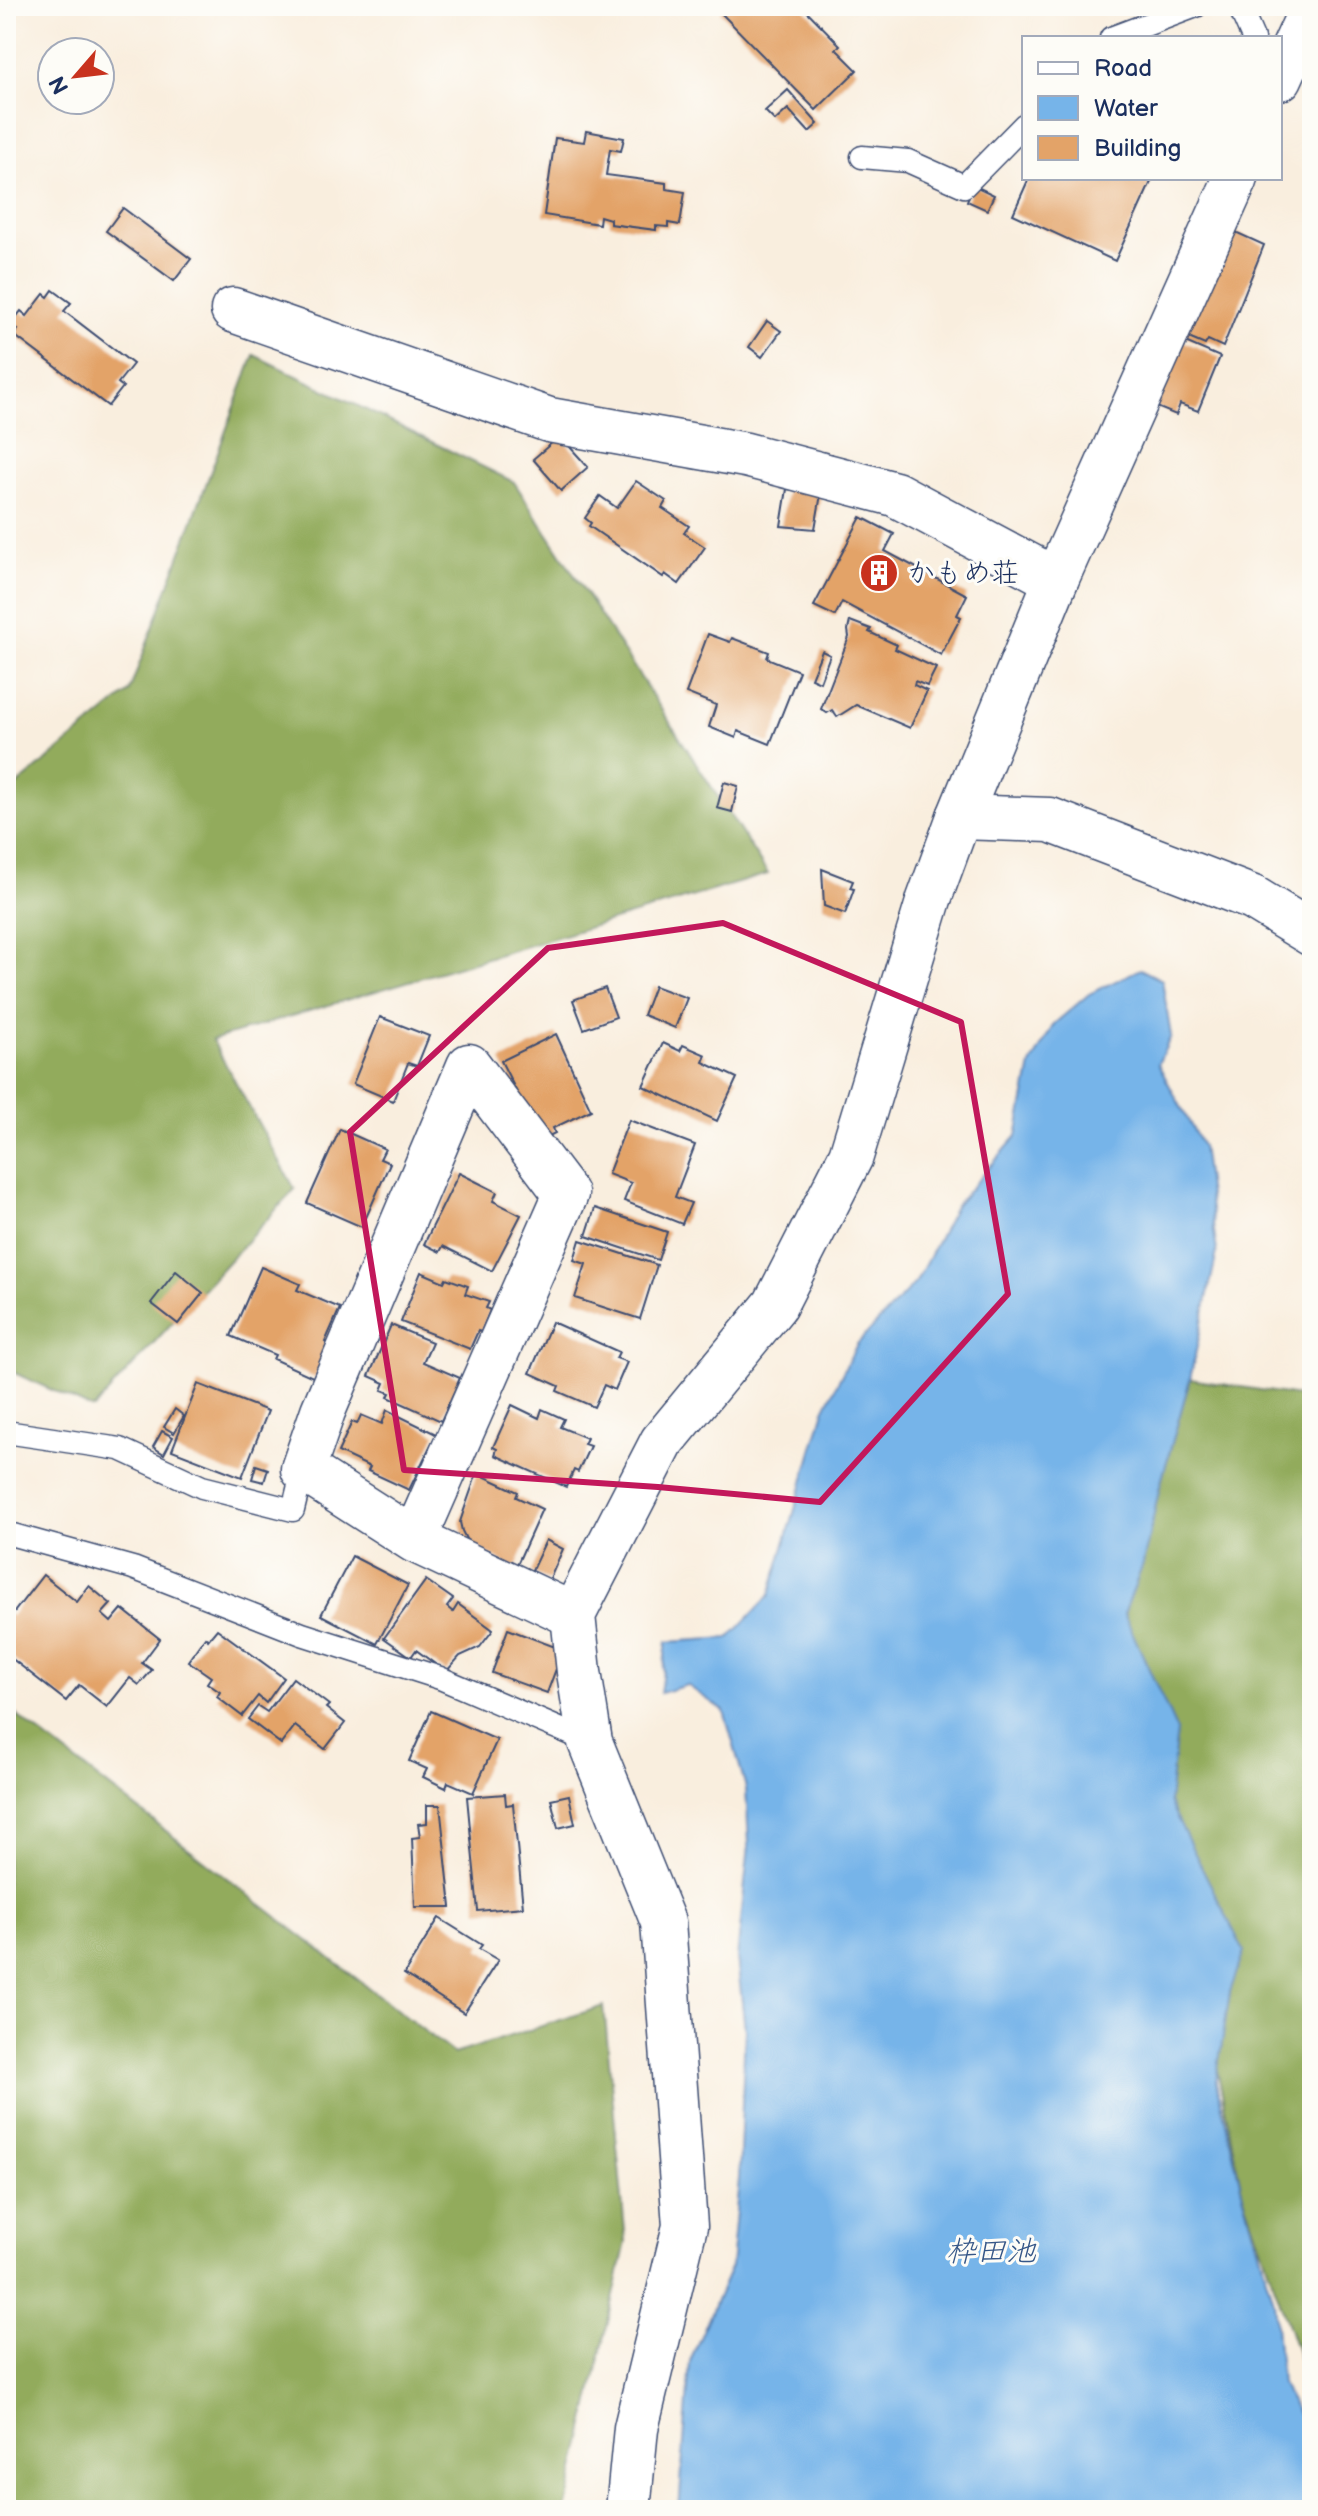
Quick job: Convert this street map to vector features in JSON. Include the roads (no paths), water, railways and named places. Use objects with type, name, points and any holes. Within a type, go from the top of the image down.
[{"type":"street","points":[[1282,74],[1312,8]]},
{"type":"street","points":[[628,2510],[636,2428],[685,2226],[663,1922],[590,1742],[573,1615],[662,1442],[775,1305],[851,1156],[929,899],[959,817],[1056,580],[1235,180]]},
{"type":"street","points":[[233,310],[549,420],[746,455],[895,494],[1056,580]]},
{"type":"street","points":[[959,817],[1050,820],[1253,898],[1312,934]]},
{"type":"street","points":[[414,1540],[566,1194],[469,1066],[323,1411],[303,1469],[414,1540],[573,1615]]},
{"type":"lane","points":[[1116,36],[1196,6]]},
{"type":"lane","points":[[1239,6],[1252,36]]},
{"type":"lane","points":[[862,157],[908,161],[964,186],[1022,127]]},
{"type":"lane","points":[[6,1432],[120,1449],[202,1487],[293,1510],[303,1469]]},
{"type":"lane","points":[[6,1533],[133,1568],[302,1634],[440,1678],[590,1742]]},
{"type":"water","name":"枠田池","points":[[1140,969],[1162,980],[1171,1036],[1158,1064],[1202,1146],[1217,1252],[1190,1379],[1160,1486],[1143,1564],[1124,1614],[1177,1731],[1169,1802],[1244,1951],[1230,1992],[1216,2081],[1242,2191],[1274,2302],[1281,2384],[1312,2438],[1312,2510],[679,2510],[690,2361],[731,2266],[739,2178],[745,2029],[737,1958],[749,1845],[746,1788],[724,1711],[687,1685],[660,1693],[667,1642],[729,1638],[770,1595],[824,1410],[857,1344],[916,1282],[956,1205],[1017,1136],[1031,1065],[1054,1024],[1089,994]]},
{"type":"place","name":"かもめ荘","points":[[879,573]]}]
